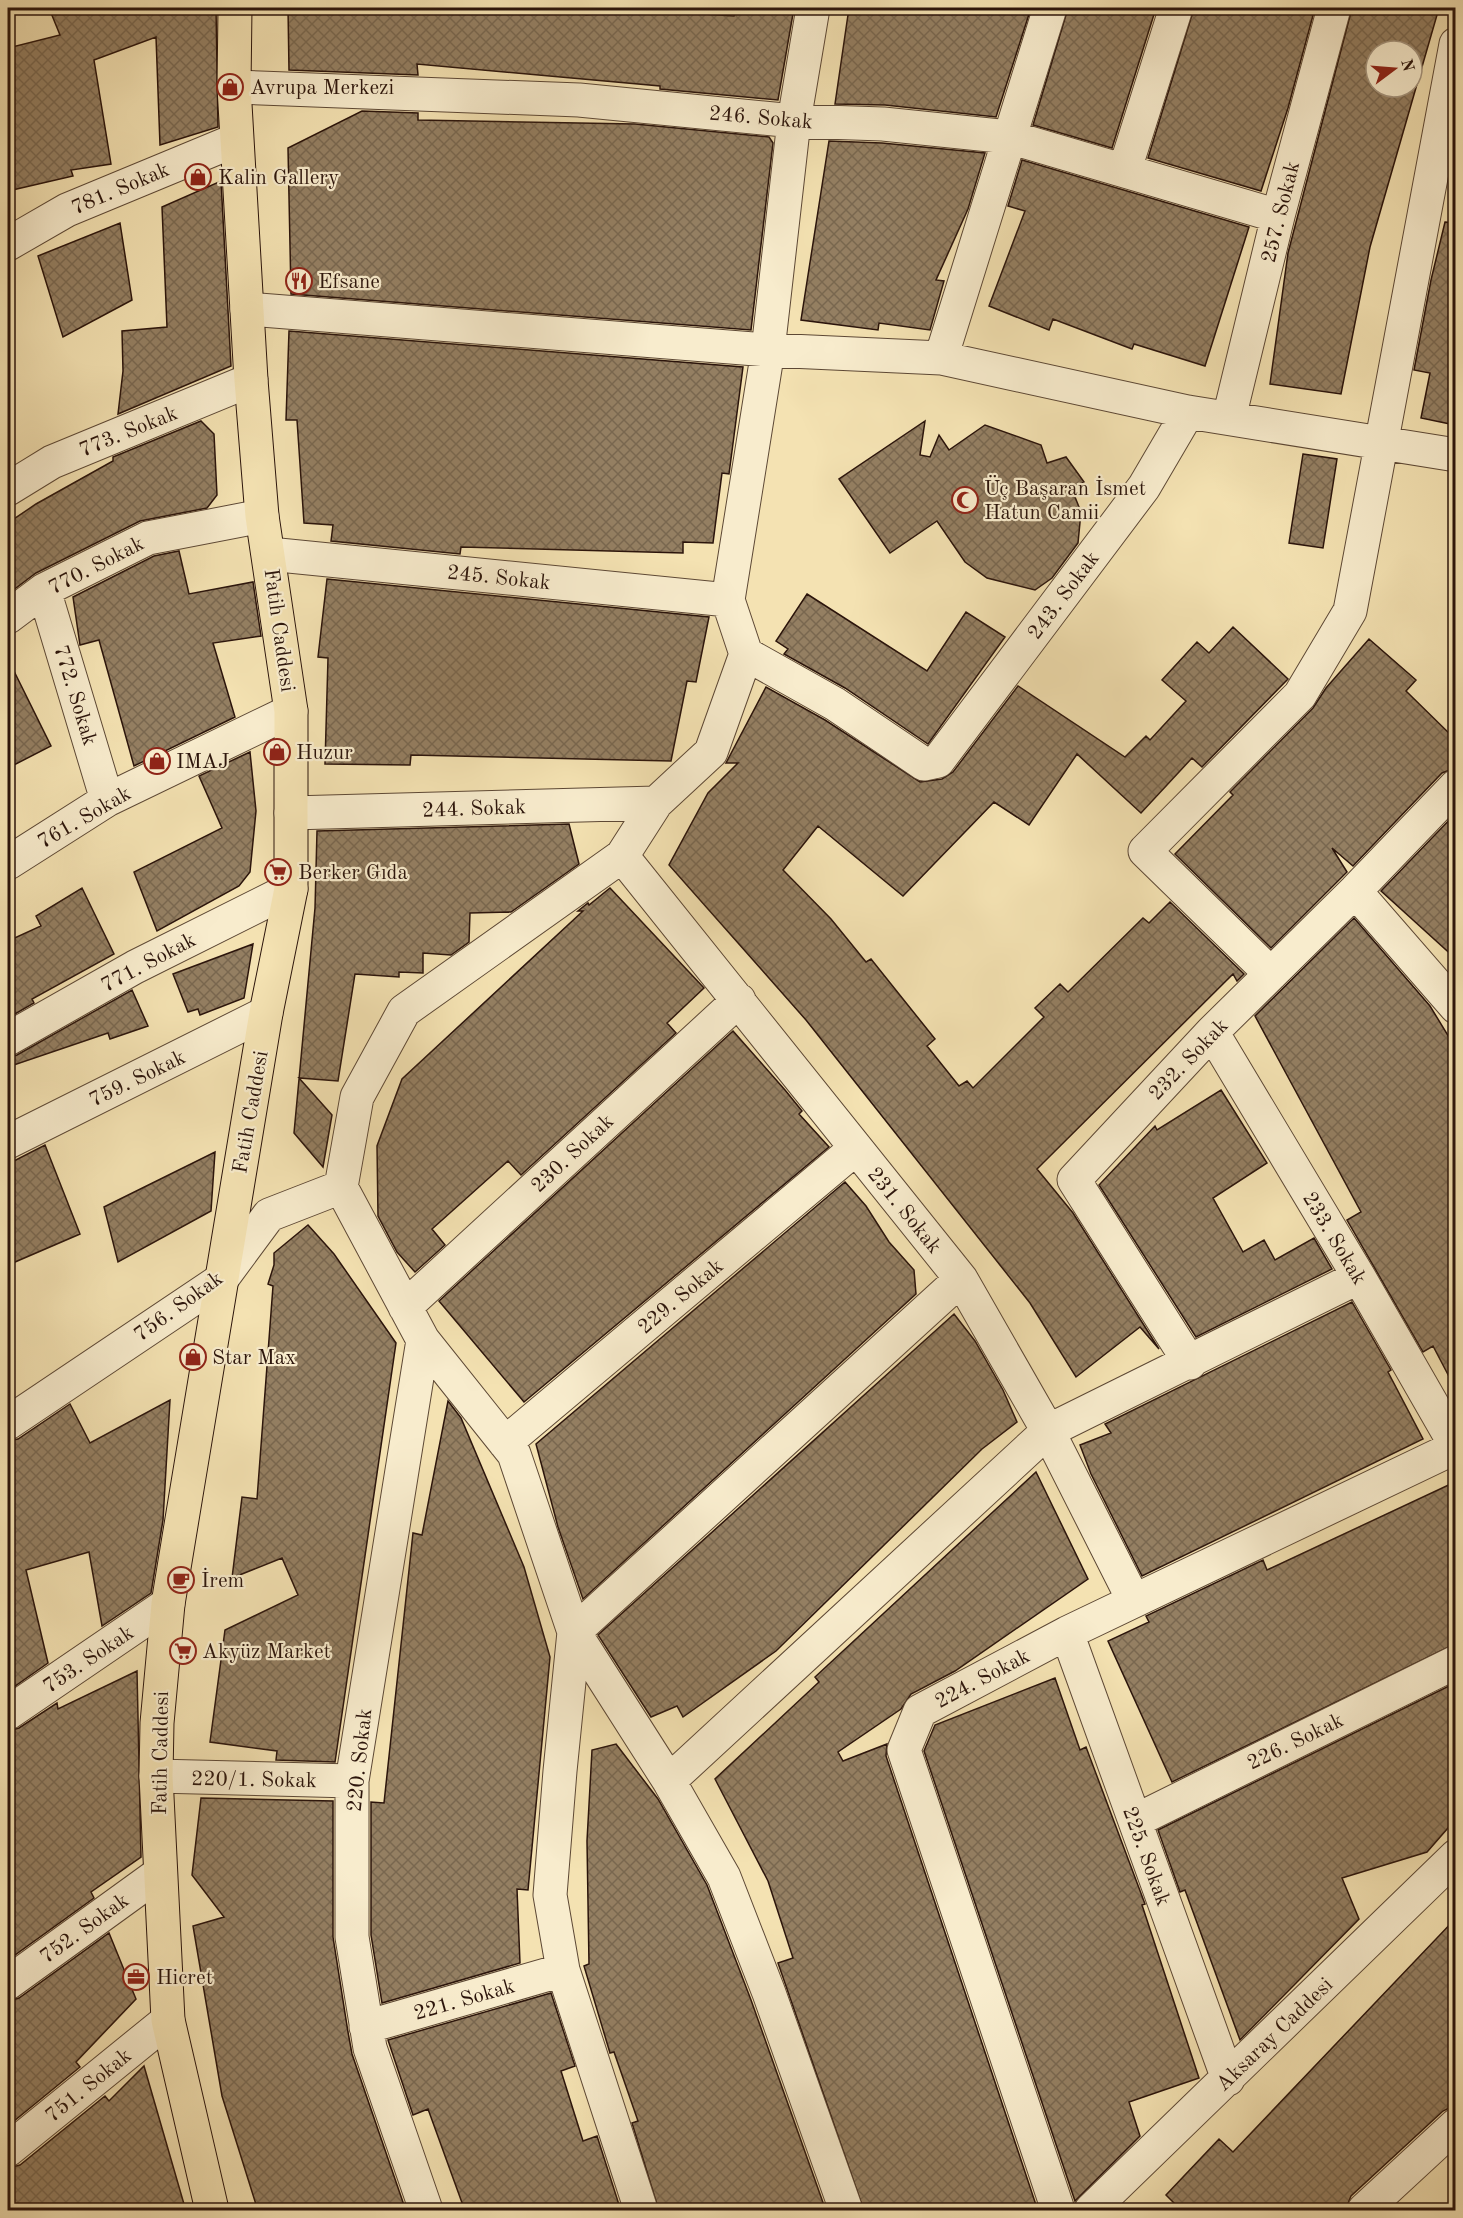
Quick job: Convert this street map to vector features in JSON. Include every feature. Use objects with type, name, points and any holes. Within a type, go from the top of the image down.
[{"type":"main road","name":"Fatih Caddesi","points":[[212,2211],[168,2020],[156,1776],[157,1723],[168,1604],[266,1013],[291,889],[291,711],[262,516],[251,380],[234,87],[235,8]]},
{"type":"street","points":[[813,8],[794,121],[768,350],[728,600],[746,654],[711,752],[656,802],[622,856],[404,1011],[357,1097],[341,1187],[423,1340],[514,1454],[574,1632],[669,1781],[724,1876],[769,1993],[846,2211]]},
{"type":"street","points":[[941,358],[1050,8]]},
{"type":"street","points":[[1125,170],[1176,8]]},
{"type":"street","name":"257. Sokak","points":[[1229,418],[1278,216],[1334,8]]},
{"type":"street","points":[[1271,974],[1145,851],[1300,695],[1350,611],[1455,44]]},
{"type":"street","name":"246. Sokak","points":[[234,87],[579,100],[794,121],[883,124],[1009,137],[1278,216]]},
{"type":"street","name":"781. Sokak","points":[[8,244],[67,210],[237,140]]},
{"type":"street","points":[[247,309],[768,350],[941,358],[1188,412],[1383,442],[1455,456]]},
{"type":"street","name":"773. Sokak","points":[[8,489],[52,462],[251,380]]},
{"type":"street","name":"243. Sokak","points":[[746,654],[835,704],[924,764],[938,761],[1137,496],[1188,412]]},
{"type":"street","name":"770. Sokak","points":[[8,617],[44,590],[148,538],[262,516]]},
{"type":"street","name":"245. Sokak","points":[[269,554],[728,600]]},
{"type":"street","name":"772. Sokak","points":[[44,590],[107,800]]},
{"type":"street","name":"761. Sokak","points":[[8,863],[107,800],[291,711]]},
{"type":"street","name":"232. Sokak","points":[[1190,1363],[1074,1180],[1212,1032],[1355,891],[1455,786]]},
{"type":"street","name":"244. Sokak","points":[[291,813],[656,802]]},
{"type":"street","name":"231. Sokak","points":[[622,856],[961,1279],[1048,1431],[1134,1601]]},
{"type":"street","name":"771. Sokak","points":[[8,1039],[135,967],[291,889]]},
{"type":"street","points":[[1355,891],[1455,1005]]},
{"type":"street","name":"230. Sokak","points":[[405,1307],[739,1000]]},
{"type":"street","name":"759. Sokak","points":[[8,1142],[266,1013]]},
{"type":"street","name":"233. Sokak","points":[[1212,1032],[1359,1277],[1455,1447]]},
{"type":"street","name":"229. Sokak","points":[[505,1443],[855,1149]]},
{"type":"street","name":"756. Sokak","points":[[8,1423],[221,1280],[269,1215],[341,1187]]},
{"type":"street","points":[[669,1781],[1048,1431],[1190,1363],[1359,1277]]},
{"type":"street","points":[[641,2211],[563,1970],[550,1895],[574,1632],[961,1279]]},
{"type":"street","name":"220. Sokak","points":[[423,1340],[352,1781],[352,1937],[370,2048],[426,2211]]},
{"type":"street","name":"224. Sokak","points":[[1058,2211],[904,1750],[920,1711],[1067,1632],[1455,1447]]},
{"type":"street","name":"753. Sokak","points":[[8,1713],[168,1604]]},
{"type":"street","name":"225. Sokak","points":[[1067,1632],[1228,2079]]},
{"type":"street","name":"226. Sokak","points":[[1135,1821],[1455,1662]]},
{"type":"street","name":"220/1. Sokak","points":[[156,1776],[352,1781]]},
{"type":"street","name":"Aksaray Caddesi","points":[[1091,2211],[1451,1870]]},
{"type":"street","name":"752. Sokak","points":[[8,1983],[160,1873]]},
{"type":"street","name":"221. Sokak","points":[[366,2027],[563,1970]]},
{"type":"street","name":"751. Sokak","points":[[8,2150],[168,2020]]},
{"type":"street","points":[[1364,2211],[1455,2125]]},
{"type":"building","points":[[49,8],[216,8],[218,127],[160,145],[156,37],[94,60],[111,164],[71,170],[73,176],[8,191],[8,48],[60,35]]},
{"type":"building","points":[[288,8],[583,8],[586,15],[644,8],[672,8],[673,12],[734,16],[736,8],[794,8],[778,100],[660,89],[660,86],[417,64],[418,75],[289,70]]},
{"type":"building","points":[[849,8],[1031,8],[996,117],[885,105],[835,104]]},
{"type":"building","points":[[1068,8],[1156,8],[1112,148],[1033,125]]},
{"type":"building","points":[[1194,8],[1315,8],[1288,108],[1261,191],[1148,158]]},
{"type":"building","points":[[1352,8],[1439,8],[1424,60],[1424,39],[1364,39],[1364,99],[1413,99],[1370,247],[1341,394],[1270,384],[1288,253]]},
{"type":"building","points":[[362,111],[418,113],[418,120],[635,124],[769,137],[773,143],[751,330],[291,294],[288,148]]},
{"type":"building","points":[[829,141],[882,143],[985,153],[968,209],[936,280],[944,281],[930,330],[879,323],[878,330],[801,320]]},
{"type":"building","points":[[1022,160],[1249,227],[1205,366],[1134,344],[1132,349],[1053,319],[1049,330],[989,306],[1025,211],[1008,206]]},
{"type":"building","points":[[221,181],[231,366],[118,414],[123,371],[122,331],[167,327],[162,207]]},
{"type":"building","points":[[1445,222],[1455,223],[1455,425],[1421,418],[1430,373],[1414,370],[1431,280]]},
{"type":"building","points":[[120,223],[132,300],[63,337],[38,256]]},
{"type":"building","points":[[289,331],[743,367],[729,474],[722,473],[713,543],[683,542],[683,553],[461,547],[460,554],[331,541],[333,525],[304,523],[297,420],[286,420]]},
{"type":"building","points":[[201,421],[214,434],[217,495],[207,508],[140,521],[36,573],[8,594],[8,523],[36,504],[113,461],[113,457]]},
{"type":"building","name":"Üç Başaran İsmet Hatun Camii","points":[[925,421],[920,455],[930,457],[939,435],[949,450],[985,425],[1041,445],[1047,463],[1066,457],[1084,482],[1071,487],[1081,512],[1078,543],[1052,578],[1035,590],[987,578],[965,562],[937,521],[890,553],[839,479]]},
{"type":"building","points":[[1303,454],[1337,459],[1323,548],[1289,543]]},
{"type":"building","points":[[179,551],[189,594],[253,582],[261,636],[213,643],[235,717],[134,766],[99,640],[80,645],[73,597],[154,556]]},
{"type":"building","points":[[327,579],[709,617],[696,682],[687,681],[671,761],[411,755],[410,765],[325,764],[328,658],[318,657]]},
{"type":"building","points":[[807,594],[927,671],[966,612],[1005,637],[928,744],[845,688],[784,654],[788,649],[776,641]]},
{"type":"building","points":[[1233,627],[1288,679],[1202,767],[1192,758],[1141,813],[1077,754],[1029,825],[994,802],[903,896],[818,826],[783,870],[831,919],[866,962],[871,959],[935,1039],[927,1046],[959,1086],[967,1081],[973,1088],[1044,1017],[1035,1008],[1060,984],[1068,992],[1143,918],[1149,923],[1170,902],[1244,974],[1237,981],[1233,974],[1037,1169],[1073,1213],[1159,1349],[1140,1327],[1076,1377],[1030,1303],[806,1020],[669,865],[708,793],[738,763],[726,763],[766,687],[825,720],[920,782],[942,779],[953,772],[1018,686],[1125,757],[1146,736],[1150,740],[1186,701],[1162,680],[1197,642],[1209,653]]},
{"type":"building","points":[[1369,639],[1416,680],[1406,691],[1455,739],[1455,768],[1442,773],[1353,866],[1332,848],[1347,872],[1271,948],[1175,854],[1233,795],[1230,792],[1313,708],[1326,688]]},
{"type":"building","points":[[8,659],[51,746],[8,768]]},
{"type":"building","points":[[250,752],[256,811],[250,872],[239,886],[157,931],[134,872],[222,828],[199,776]]},
{"type":"building","points":[[1455,814],[1455,958],[1381,891]]},
{"type":"building","points":[[569,824],[579,864],[511,912],[470,913],[469,942],[451,955],[423,953],[423,973],[399,972],[399,977],[355,974],[338,1081],[299,1078],[315,908],[317,831]]},
{"type":"building","points":[[82,888],[114,954],[32,999],[34,1003],[8,1018],[8,941],[41,926],[36,916]]},
{"type":"building","points":[[610,888],[704,988],[667,1023],[676,1033],[521,1175],[508,1161],[432,1229],[445,1245],[415,1272],[397,1252],[378,1216],[377,1146],[402,1079],[583,911],[578,911]]},
{"type":"building","points":[[1354,918],[1430,1006],[1455,1047],[1455,1388],[1433,1346],[1423,1352],[1347,1220],[1361,1212],[1255,1016]]},
{"type":"building","points":[[253,944],[244,998],[200,1015],[198,1009],[188,1012],[173,974]]},
{"type":"building","points":[[132,990],[148,1026],[110,1039],[108,1033],[8,1067],[8,1058]]},
{"type":"building","points":[[733,1031],[785,1090],[802,1111],[799,1114],[829,1147],[524,1402],[439,1301]]},
{"type":"building","points":[[299,1078],[332,1115],[323,1167],[294,1133]]},
{"type":"building","points":[[1221,1090],[1267,1163],[1213,1198],[1243,1252],[1264,1240],[1275,1260],[1314,1238],[1332,1269],[1196,1337],[1099,1185],[1155,1126],[1157,1130]]},
{"type":"building","points":[[45,1145],[80,1234],[8,1265],[8,1164]]},
{"type":"building","points":[[215,1152],[211,1211],[118,1262],[104,1207]]},
{"type":"building","points":[[845,1182],[866,1206],[889,1242],[914,1270],[916,1294],[583,1599],[558,1527],[536,1444]]},
{"type":"building","points":[[308,1225],[334,1254],[396,1343],[335,1762],[276,1760],[277,1751],[210,1742],[225,1630],[298,1595],[282,1558],[232,1578],[242,1497],[257,1499],[273,1286],[268,1284],[274,1265],[274,1253]]},
{"type":"building","points":[[1352,1302],[1391,1370],[1388,1372],[1423,1439],[1142,1576],[1091,1474],[1080,1445],[1111,1433],[1105,1424]]},
{"type":"building","points":[[954,1314],[975,1341],[1003,1390],[1017,1422],[982,1449],[776,1651],[683,1717],[677,1706],[651,1717],[598,1635]]},
{"type":"building","points":[[170,1400],[163,1520],[151,1593],[102,1626],[89,1552],[26,1570],[48,1663],[8,1691],[8,1441],[18,1439],[70,1404],[90,1443]]},
{"type":"building","points":[[448,1401],[461,1418],[524,1567],[550,1657],[528,1890],[517,1889],[520,1963],[382,2003],[371,1935],[371,1802],[384,1803],[413,1533],[422,1535]]},
{"type":"building","points":[[1036,1472],[1088,1579],[955,1671],[911,1694],[901,1709],[838,1752],[843,1761],[887,1744],[886,1756],[1038,2211],[864,2211],[778,1963],[793,1958],[768,1881],[715,1779],[819,1682],[815,1677]]},
{"type":"building","points":[[1455,1482],[1455,1644],[1172,1782],[1108,1641],[1149,1622],[1146,1616],[1263,1560],[1267,1570]]},
{"type":"building","points":[[137,1671],[141,1857],[91,1892],[94,1898],[8,1960],[8,1731],[19,1728],[57,1703],[58,1709]]},
{"type":"building","points":[[1055,1678],[1080,1750],[1086,1747],[1145,1904],[1142,1905],[1199,2078],[1129,2102],[1140,2136],[1075,2201],[924,1751],[935,1725]]},
{"type":"building","points":[[1455,1683],[1455,1820],[1427,1852],[1342,1878],[1359,1919],[1240,2040],[1185,1890],[1180,1892],[1158,1830]]},
{"type":"building","points":[[616,1744],[658,1799],[707,1885],[751,2000],[826,2211],[659,2211],[632,2123],[638,2121],[614,2052],[610,2053],[584,1966],[589,1964],[587,1841],[592,1750]]},
{"type":"building","points":[[201,1798],[333,1801],[333,1937],[348,2032],[352,2054],[406,2211],[258,2211],[222,2096],[193,1926],[224,1917],[192,1875]]},
{"type":"building","points":[[1455,1919],[1455,2105],[1443,2111],[1351,2196],[1345,2211],[1182,2211],[1166,2195],[1219,2139],[1233,2152]]},
{"type":"building","points":[[109,1933],[136,1999],[76,2062],[80,2067],[8,2126],[8,2001],[19,1998]]},
{"type":"building","points":[[551,1993],[575,2066],[561,2071],[583,2141],[597,2136],[621,2211],[465,2211],[428,2109],[413,2115],[388,2040]]},
{"type":"building","points":[[144,2066],[186,2211],[8,2211],[8,2168],[20,2165],[105,2096],[109,2101]]},
{"type":"place","name":"Avrupa Merkezi","points":[[230,87]]},
{"type":"place","name":"Kalin Gallery","points":[[198,177]]},
{"type":"place","name":"Efsane","points":[[299,281]]},
{"type":"place","name":"Üç Başaran İsmet Hatun Camii","points":[[965,500]]},
{"type":"place","name":"Huzur","points":[[277,752]]},
{"type":"place","name":"IMAJ","points":[[157,761]]},
{"type":"place","name":"Berker Gıda","points":[[278,872]]},
{"type":"place","name":"Star Max","points":[[193,1357]]},
{"type":"place","name":"İrem","points":[[181,1580]]},
{"type":"place","name":"Akyüz Market","points":[[183,1651]]},
{"type":"place","name":"Hicret","points":[[136,1977]]}]
